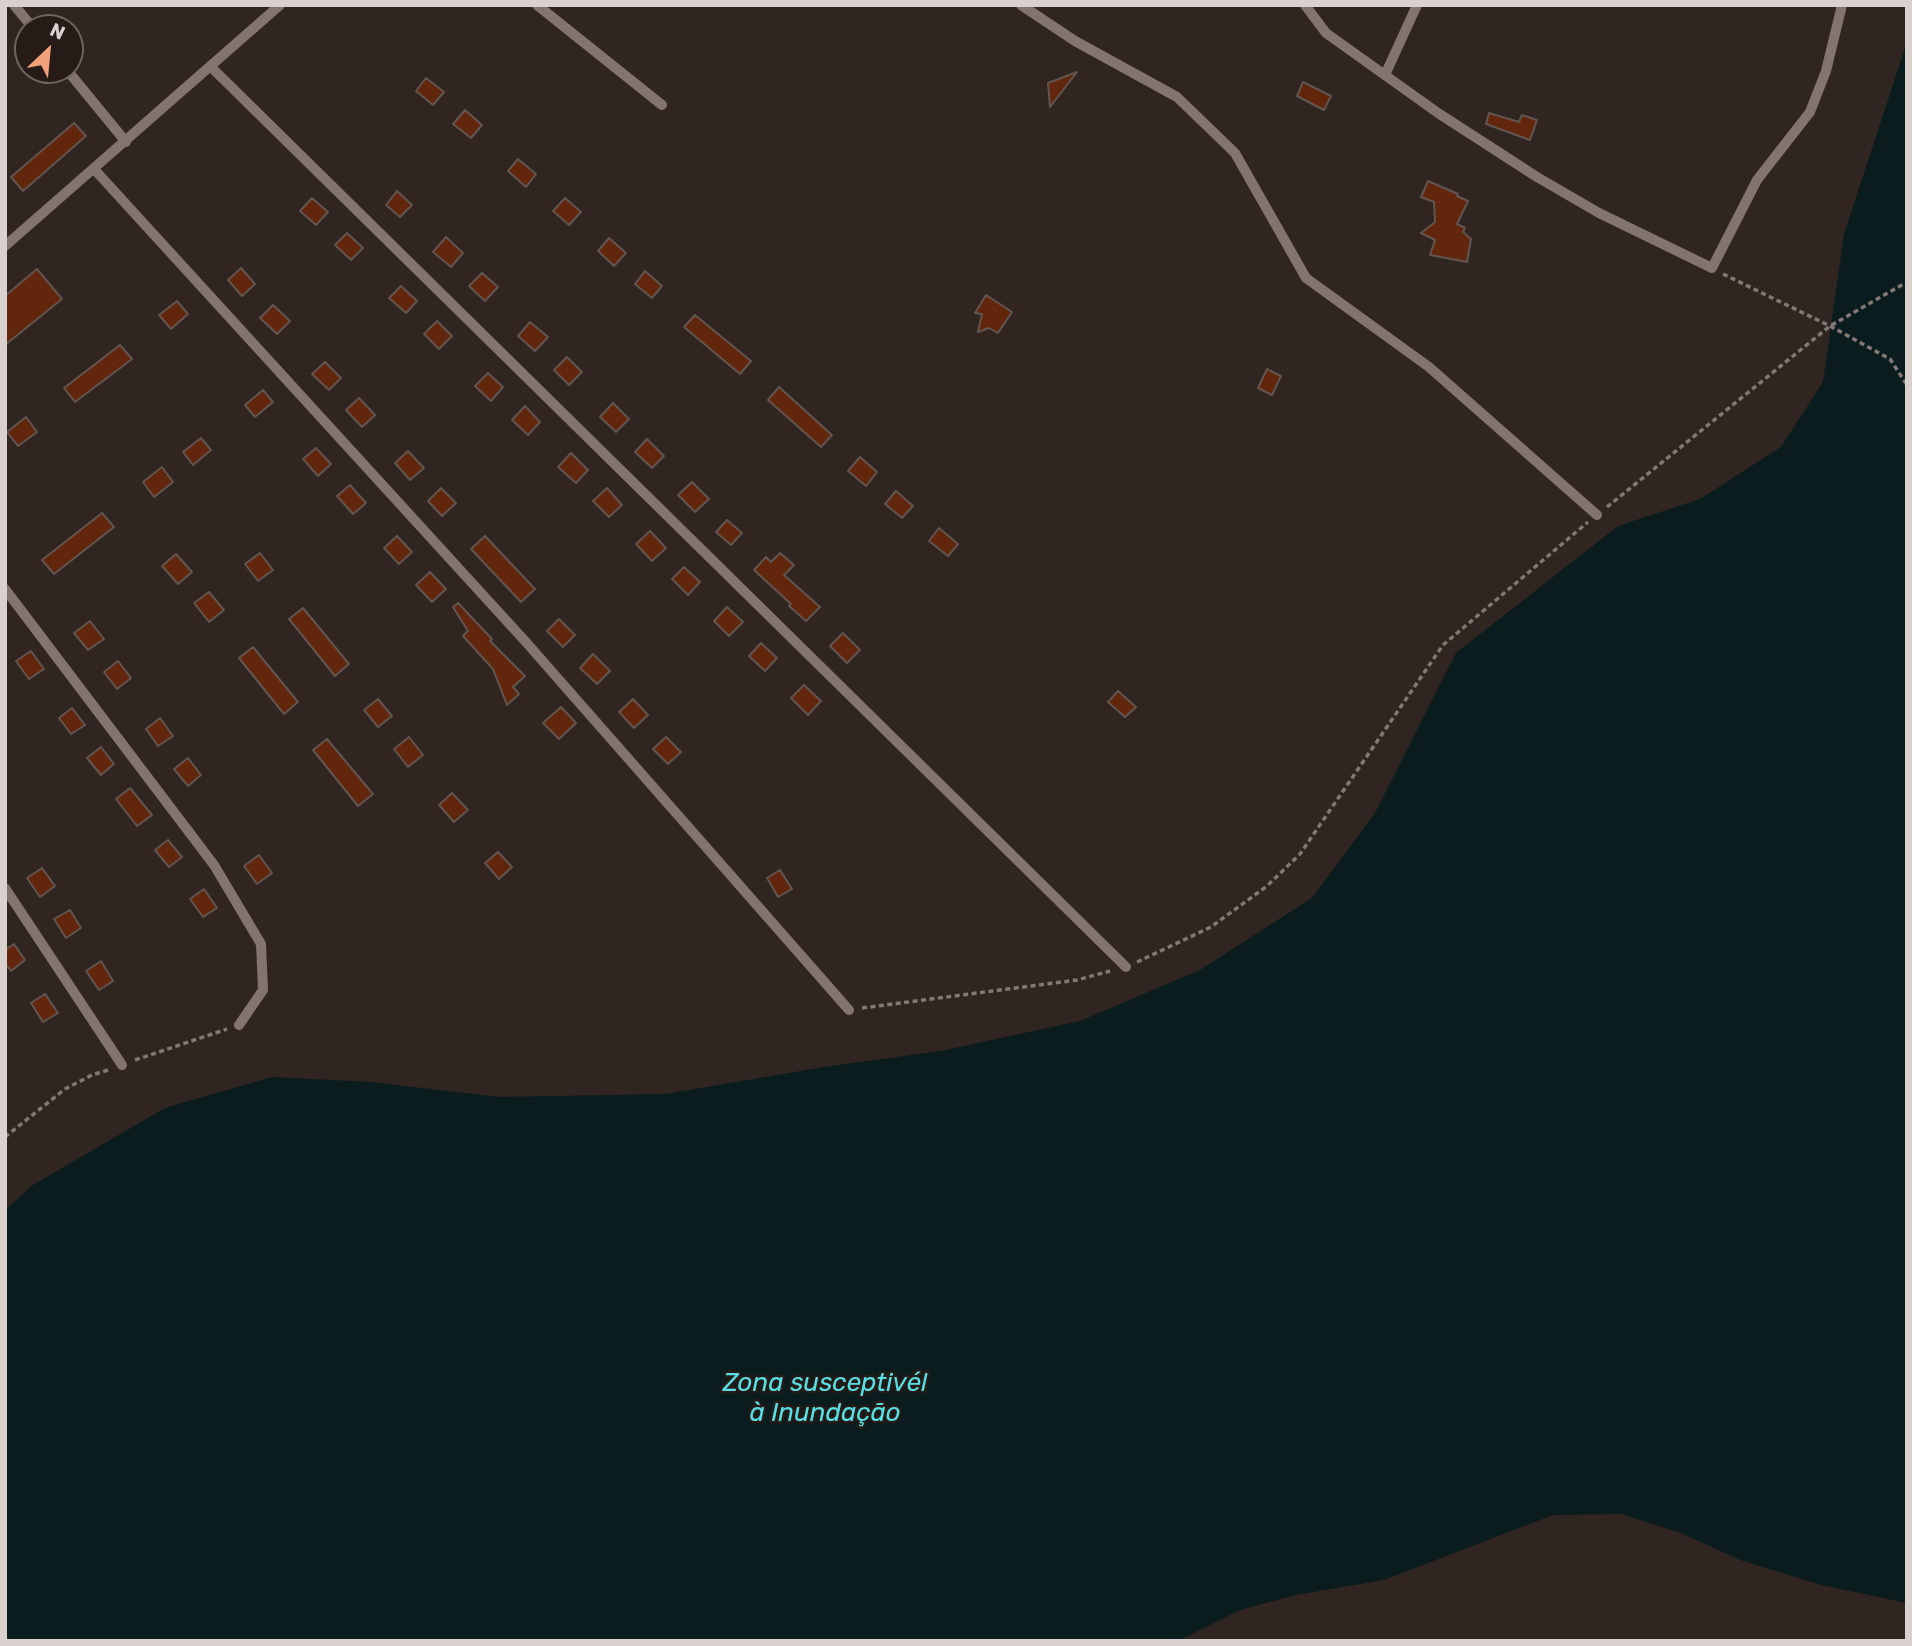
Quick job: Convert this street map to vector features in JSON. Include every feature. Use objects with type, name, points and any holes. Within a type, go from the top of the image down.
[{"type":"lane","points":[[5,246],[280,5]]},
{"type":"lane","points":[[537,5],[662,105]]},
{"type":"lane","points":[[1020,5],[1075,41],[1177,97],[1235,153],[1306,278],[1429,367],[1597,514]]},
{"type":"lane","points":[[1304,5],[1326,33],[1537,177],[1599,213],[1712,268],[1757,180],[1810,112],[1826,71],[1842,5]]},
{"type":"lane","points":[[1385,75],[1417,5]]},
{"type":"lane","points":[[211,67],[1126,967]]},
{"type":"lane","points":[[78,84],[126,142]]},
{"type":"lane","points":[[94,169],[525,641],[849,1010]]},
{"type":"lane","points":[[5,589],[214,865],[261,944],[263,990],[239,1025]]},
{"type":"lane","points":[[5,888],[122,1065]]},
{"type":"path","points":[[1712,268],[1890,359],[1907,385]]},
{"type":"path","points":[[849,1010],[1077,980],[1126,967],[1211,927],[1267,886],[1300,853],[1443,645],[1597,514],[1830,326],[1907,282]]},
{"type":"water","name":"Zona susceptivél à Inundação","points":[[1907,42],[1907,1603],[1821,1585],[1740,1560],[1681,1533],[1621,1514],[1553,1515],[1384,1580],[1296,1595],[1240,1610],[1178,1641],[12,1641],[5,1634],[5,1210],[33,1185],[165,1108],[272,1077],[371,1082],[499,1097],[665,1094],[824,1067],[941,1051],[1080,1021],[1200,970],[1312,898],[1375,813],[1456,653],[1618,526],[1700,499],[1781,447],[1823,382],[1844,234]]},
{"type":"building","points":[[1077,72],[1050,107],[1048,83]]},
{"type":"building","points":[[426,78],[444,92],[433,105],[416,91]]},
{"type":"building","points":[[1303,82],[1331,96],[1324,110],[1297,96]]},
{"type":"building","points":[[465,110],[482,125],[471,138],[453,124]]},
{"type":"building","points":[[1489,113],[1519,122],[1522,115],[1537,120],[1530,140],[1486,124]]},
{"type":"building","points":[[74,123],[86,136],[23,191],[11,177]]},
{"type":"building","points":[[518,159],[536,174],[526,187],[508,171]]},
{"type":"building","points":[[1428,181],[1468,201],[1457,224],[1465,228],[1463,232],[1471,239],[1467,262],[1430,255],[1435,240],[1421,233],[1435,222],[1434,202],[1421,197]]},
{"type":"building","points":[[397,191],[412,205],[400,217],[386,205]]},
{"type":"building","points":[[312,198],[328,212],[316,225],[300,211]]},
{"type":"building","points":[[565,198],[581,212],[569,225],[553,211]]},
{"type":"building","points":[[347,233],[363,248],[351,260],[335,245]]},
{"type":"building","points":[[446,237],[463,253],[451,267],[433,252]]},
{"type":"building","points":[[609,238],[626,253],[614,266],[598,251]]},
{"type":"building","points":[[241,268],[255,284],[242,296],[228,280]]},
{"type":"building","points":[[37,269],[62,299],[5,345],[5,296]]},
{"type":"building","points":[[645,271],[662,286],[652,298],[635,284]]},
{"type":"building","points":[[482,273],[498,287],[485,301],[469,286]]},
{"type":"building","points":[[401,286],[417,301],[406,313],[389,298]]},
{"type":"building","points":[[986,295],[1012,312],[998,333],[989,328],[978,332],[982,314],[975,313]]},
{"type":"building","points":[[177,301],[188,314],[171,329],[159,315]]},
{"type":"building","points":[[273,305],[290,321],[277,334],[260,318]]},
{"type":"building","points":[[695,315],[751,361],[740,374],[684,327]]},
{"type":"building","points":[[437,321],[452,336],[439,349],[424,334]]},
{"type":"building","points":[[530,322],[548,337],[535,351],[518,336]]},
{"type":"building","points":[[120,345],[132,359],[75,402],[64,388]]},
{"type":"building","points":[[567,357],[582,372],[569,385],[554,370]]},
{"type":"building","points":[[325,362],[341,378],[329,390],[312,374]]},
{"type":"building","points":[[1267,369],[1281,376],[1272,395],[1258,388]]},
{"type":"building","points":[[488,373],[503,387],[491,401],[475,386]]},
{"type":"building","points":[[779,387],[832,435],[821,447],[768,400]]},
{"type":"building","points":[[263,390],[273,402],[255,417],[245,405]]},
{"type":"building","points":[[359,398],[375,415],[362,427],[346,410]]},
{"type":"building","points":[[613,403],[629,419],[616,432],[600,417]]},
{"type":"building","points":[[525,406],[540,422],[528,435],[512,420]]},
{"type":"building","points":[[26,417],[37,432],[18,446],[7,432]]},
{"type":"building","points":[[201,438],[211,450],[193,465],[183,452]]},
{"type":"building","points":[[647,439],[664,456],[652,468],[635,452]]},
{"type":"building","points":[[316,448],[331,464],[318,476],[303,459]]},
{"type":"building","points":[[408,451],[424,468],[410,480],[395,463]]},
{"type":"building","points":[[571,453],[588,470],[576,483],[558,467]]},
{"type":"building","points":[[860,457],[877,472],[866,486],[848,471]]},
{"type":"building","points":[[162,467],[173,482],[154,497],[143,482]]},
{"type":"building","points":[[692,482],[709,499],[695,512],[678,495]]},
{"type":"building","points":[[350,485],[366,503],[353,514],[337,496]]},
{"type":"building","points":[[441,488],[456,503],[442,516],[428,501]]},
{"type":"building","points":[[607,488],[622,505],[609,517],[593,501]]},
{"type":"building","points":[[896,491],[913,506],[902,518],[885,504]]},
{"type":"building","points":[[102,513],[114,527],[54,574],[42,560]]},
{"type":"building","points":[[727,520],[742,533],[731,545],[716,532]]},
{"type":"building","points":[[939,528],[958,544],[948,556],[929,541]]},
{"type":"building","points":[[650,531],[666,548],[652,561],[636,544]]},
{"type":"building","points":[[397,536],[412,552],[399,564],[384,548]]},
{"type":"building","points":[[485,536],[535,589],[521,602],[471,549]]},
{"type":"building","points":[[260,553],[273,570],[258,581],[245,564]]},
{"type":"building","points":[[780,553],[794,565],[784,575],[820,607],[806,621],[754,570],[766,557],[771,562]]},
{"type":"building","points":[[176,554],[192,572],[178,584],[162,566]]},
{"type":"building","points":[[684,567],[700,582],[688,595],[672,579]]},
{"type":"building","points":[[430,572],[446,589],[432,602],[416,585]]},
{"type":"building","points":[[209,592],[224,610],[209,622],[194,603]]},
{"type":"building","points":[[458,603],[492,639],[490,641],[525,676],[513,687],[519,694],[507,705],[493,669],[463,636],[468,631],[453,607]]},
{"type":"building","points":[[727,607],[743,622],[729,636],[714,621]]},
{"type":"building","points":[[303,608],[349,664],[335,676],[289,619]]},
{"type":"building","points":[[559,619],[575,635],[563,647],[547,631]]},
{"type":"building","points":[[90,621],[104,639],[88,650],[74,633]]},
{"type":"building","points":[[843,633],[860,650],[847,663],[830,646]]},
{"type":"building","points":[[761,643],[777,658],[765,671],[749,656]]},
{"type":"building","points":[[253,647],[298,702],[284,714],[239,658]]},
{"type":"building","points":[[31,651],[44,669],[29,679],[16,661]]},
{"type":"building","points":[[593,654],[610,671],[597,684],[580,668]]},
{"type":"building","points":[[118,661],[131,678],[117,689],[104,672]]},
{"type":"building","points":[[804,685],[821,701],[808,715],[791,698]]},
{"type":"building","points":[[1118,691],[1136,707],[1125,717],[1108,702]]},
{"type":"building","points":[[378,699],[392,716],[378,727],[364,710]]},
{"type":"building","points":[[633,699],[648,715],[634,728],[619,712]]},
{"type":"building","points":[[561,707],[576,723],[559,739],[543,723]]},
{"type":"building","points":[[72,708],[85,725],[71,734],[59,718]]},
{"type":"building","points":[[160,718],[173,736],[158,746],[146,729]]},
{"type":"building","points":[[409,737],[423,755],[408,767],[394,749]]},
{"type":"building","points":[[666,737],[681,752],[668,764],[653,749]]},
{"type":"building","points":[[327,739],[373,794],[358,806],[313,750]]},
{"type":"building","points":[[101,747],[114,764],[101,775],[87,758]]},
{"type":"building","points":[[188,758],[201,775],[188,786],[174,769]]},
{"type":"building","points":[[130,788],[152,815],[137,826],[116,799]]},
{"type":"building","points":[[452,793],[468,810],[454,822],[439,805]]},
{"type":"building","points":[[168,840],[182,857],[169,867],[155,850]]},
{"type":"building","points":[[498,852],[512,867],[499,879],[485,863]]},
{"type":"building","points":[[259,855],[272,873],[257,884],[244,866]]},
{"type":"building","points":[[42,868],[55,886],[40,897],[27,878]]},
{"type":"building","points":[[780,870],[792,889],[778,897],[767,878]]},
{"type":"building","points":[[204,889],[217,908],[203,917],[190,899]]},
{"type":"building","points":[[70,910],[81,928],[66,938],[54,919]]},
{"type":"building","points":[[14,944],[25,960],[11,971],[5,963],[5,950]]},
{"type":"building","points":[[101,961],[113,981],[99,990],[86,971]]},
{"type":"building","points":[[45,994],[58,1013],[43,1022],[31,1003]]}]
